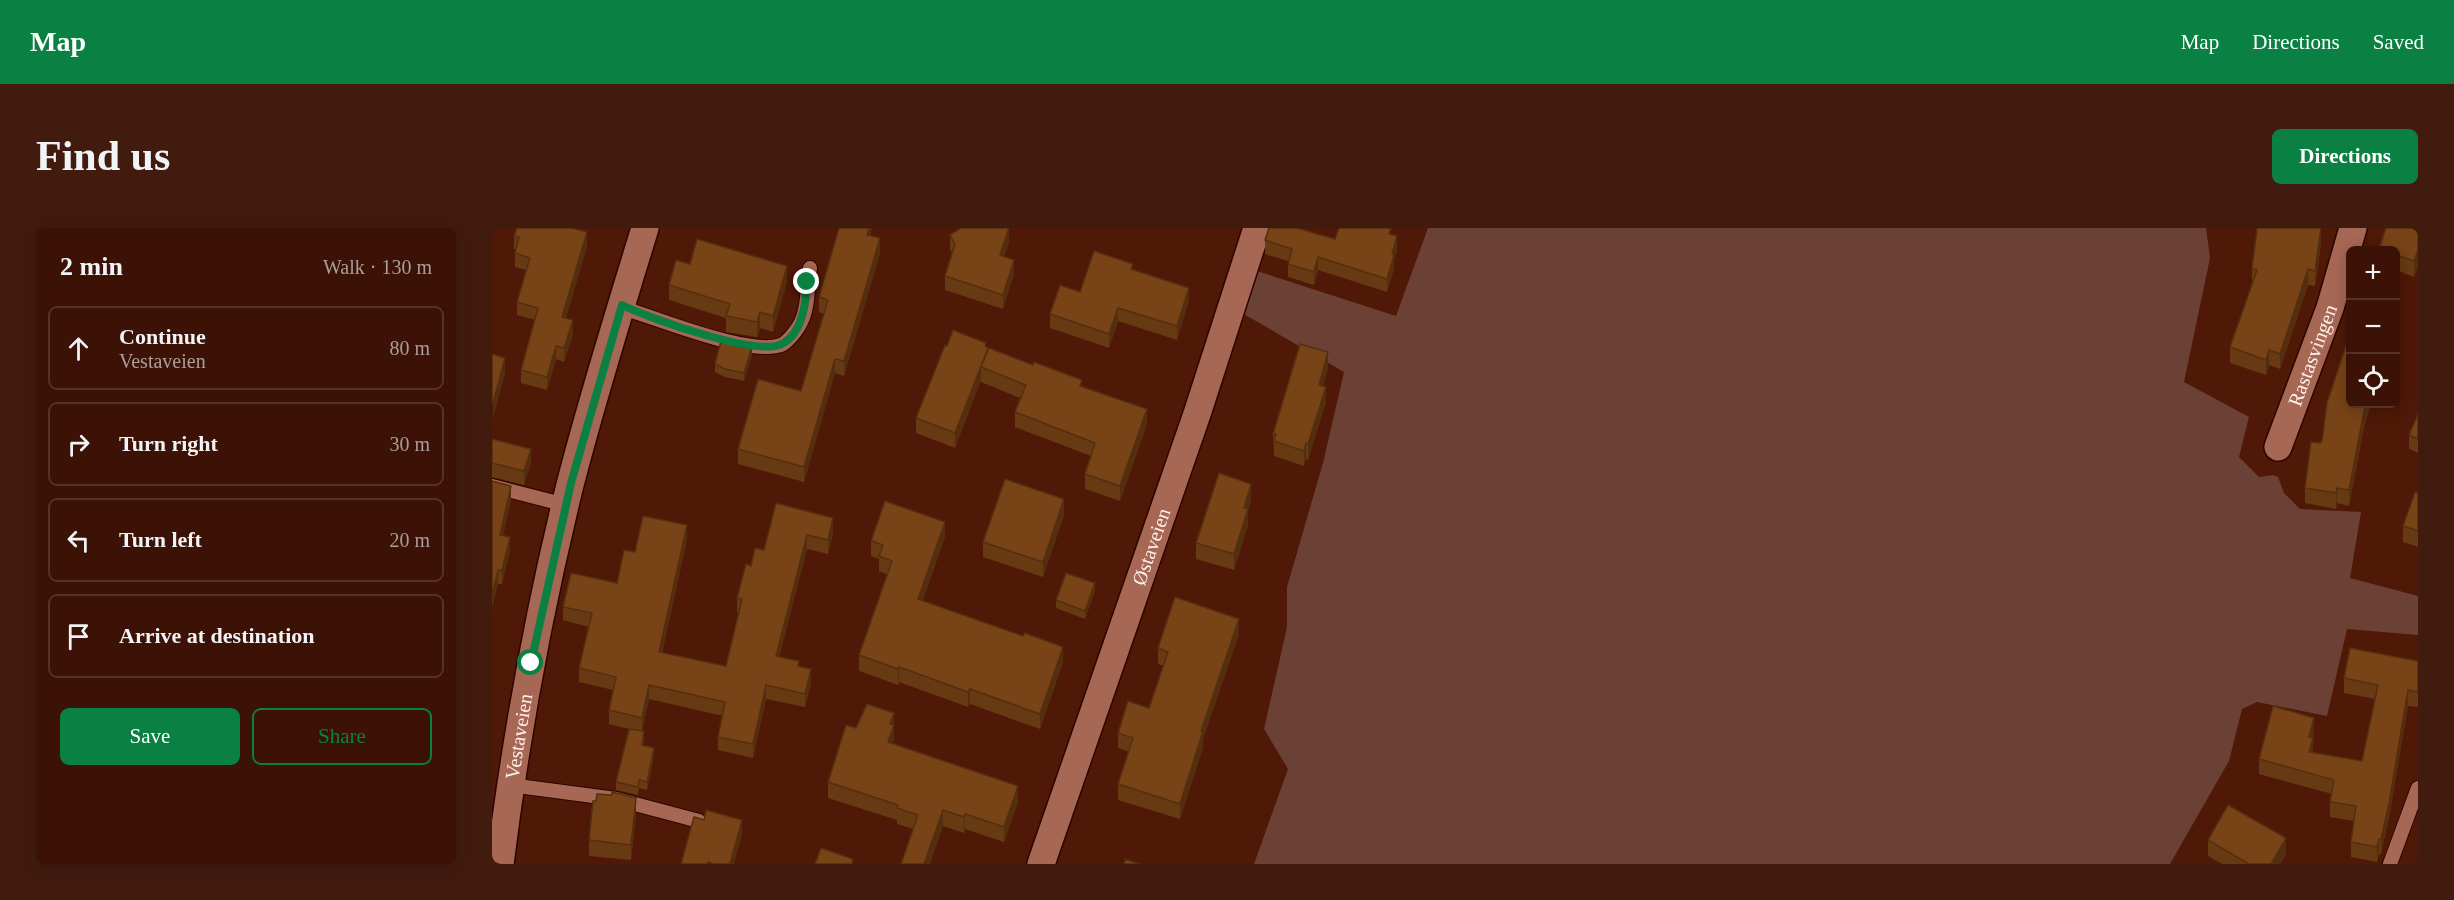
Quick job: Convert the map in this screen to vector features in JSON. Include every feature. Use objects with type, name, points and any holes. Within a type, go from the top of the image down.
[{"type":"street","name":"Vestaveien","points":[[500,864],[510,784],[537,630],[566,505],[645,228]]},
{"type":"street","name":"Østaveien","points":[[1041,864],[1197,414],[1257,228]]},
{"type":"street","name":"Rastasvingen","points":[[2278,447],[2330,308],[2353,228]]},
{"type":"lane","points":[[622,305],[635,312],[717,338],[746,346],[769,347],[785,342],[801,322],[810,267]]},
{"type":"lane","points":[[492,486],[566,505]]},
{"type":"lane","points":[[510,784],[616,799],[699,821]]},
{"type":"lane","points":[[2390,864],[2418,788]]},
{"type":"shaded area","points":[[1428,228],[2206,228],[2210,258],[2184,382],[2249,417],[2239,457],[2259,477],[2273,475],[2278,477],[2284,493],[2300,509],[2361,512],[2350,578],[2418,596],[2418,635],[2347,629],[2327,716],[2257,702],[2242,709],[2229,761],[2170,864],[1254,864],[1288,769],[1264,729],[1287,627],[1287,587],[1323,463],[1344,372],[1242,313],[1257,271],[1396,316]]},
{"type":"building","points":[[517,228],[572,228],[587,232],[562,317],[573,320],[564,348],[556,346],[547,377],[521,370],[538,308],[517,302],[530,258],[515,253],[519,237],[514,236]]},
{"type":"building","points":[[839,228],[869,228],[867,235],[880,238],[844,361],[835,359],[804,467],[738,449],[758,379],[801,391],[828,300],[819,297]]},
{"type":"building","points":[[961,228],[1009,228],[1000,255],[1014,260],[1003,295],[945,276],[955,244],[950,235]]},
{"type":"building","points":[[1269,228],[1297,228],[1335,239],[1339,228],[1391,229],[1389,234],[1397,236],[1387,279],[1318,257],[1314,272],[1288,264],[1292,249],[1265,240]]},
{"type":"building","points":[[2257,228],[2321,228],[2315,271],[2308,269],[2280,354],[2269,350],[2266,360],[2230,347],[2257,270],[2252,269]]},
{"type":"building","points":[[2386,228],[2418,228],[2418,250],[2414,261],[2400,256],[2400,246],[2380,246]]},
{"type":"building","points":[[697,239],[787,266],[773,316],[760,312],[757,322],[726,316],[730,304],[669,285],[676,260],[690,264]]},
{"type":"building","points":[[1094,251],[1133,264],[1131,269],[1189,288],[1177,326],[1118,308],[1109,334],[1050,314],[1060,285],[1080,292]]},
{"type":"building","points":[[953,330],[986,343],[985,346],[988,348],[955,433],[916,418]]},
{"type":"building","points":[[721,341],[752,347],[744,373],[725,369],[715,364]]},
{"type":"building","points":[[1300,344],[1328,352],[1319,385],[1326,387],[1304,451],[1274,441],[1276,434],[1273,434]]},
{"type":"building","points":[[2346,345],[2346,408],[2365,408],[2349,490],[2337,488],[2336,493],[2305,488],[2311,442],[2320,443],[2322,441],[2327,403]]},
{"type":"building","points":[[989,348],[1082,380],[1080,386],[1147,409],[1120,486],[1085,474],[1095,443],[1015,412],[1026,385],[981,367]]},
{"type":"building","points":[[492,354],[505,358],[493,403],[492,403]]},
{"type":"building","points":[[2418,414],[2418,439],[2409,435]]},
{"type":"building","points":[[492,439],[531,449],[524,471],[492,463]]},
{"type":"building","points":[[1219,473],[1251,484],[1244,508],[1248,509],[1234,554],[1196,543]]},
{"type":"building","points":[[1005,479],[1064,499],[1043,562],[983,542]]},
{"type":"building","points":[[492,481],[511,486],[500,535],[510,537],[502,570],[498,570],[492,595]]},
{"type":"building","points":[[2415,492],[2418,493],[2418,531],[2403,526]]},
{"type":"building","points":[[885,501],[945,522],[918,599],[1023,636],[1025,633],[1063,647],[1040,714],[970,689],[968,692],[859,655],[892,561],[879,556],[883,545],[871,541]]},
{"type":"building","points":[[776,503],[833,518],[828,540],[807,535],[776,656],[799,661],[798,666],[811,669],[805,694],[766,685],[753,744],[718,737],[725,702],[649,685],[642,718],[609,710],[616,677],[579,668],[592,613],[563,607],[571,573],[617,583],[624,550],[635,552],[643,516],[687,525],[659,652],[726,666],[742,599],[737,598],[746,564],[751,566],[755,548],[764,550]]},
{"type":"building","points":[[1066,573],[1095,583],[1085,611],[1056,600]]},
{"type":"building","points":[[1175,597],[1239,619],[1201,731],[1203,731],[1180,804],[1118,784],[1133,738],[1118,733],[1128,701],[1149,708],[1168,652],[1158,648]]},
{"type":"building","points":[[2350,648],[2418,661],[2418,692],[2408,690],[2389,803],[2377,847],[2351,842],[2356,806],[2330,802],[2334,780],[2259,759],[2273,706],[2314,718],[2309,737],[2313,738],[2309,752],[2362,761],[2378,685],[2344,678]]},
{"type":"building","points":[[867,704],[894,713],[890,724],[894,725],[888,742],[1018,786],[1004,827],[965,814],[964,817],[943,810],[924,864],[901,864],[918,815],[897,808],[898,805],[828,782],[846,725],[856,728]]},
{"type":"building","points":[[629,729],[644,731],[642,745],[654,748],[647,782],[639,780],[638,787],[616,782]]},
{"type":"building","points":[[612,792],[636,798],[631,845],[589,840],[593,801],[596,801],[597,794],[612,795]]},
{"type":"building","points":[[2228,805],[2286,838],[2271,864],[2249,864],[2208,840]]},
{"type":"building","points":[[706,810],[742,820],[730,864],[708,862],[707,864],[681,864],[694,817],[704,820]]},
{"type":"building","points":[[821,848],[853,859],[852,864],[815,864]]},
{"type":"building","points":[[1125,859],[1140,864],[1124,864]]},
{"type":"route","points":[[531,663],[571,483],[622,305],[635,312],[717,338],[746,346],[769,347],[785,342],[801,322],[806,302],[807,282]]}]
